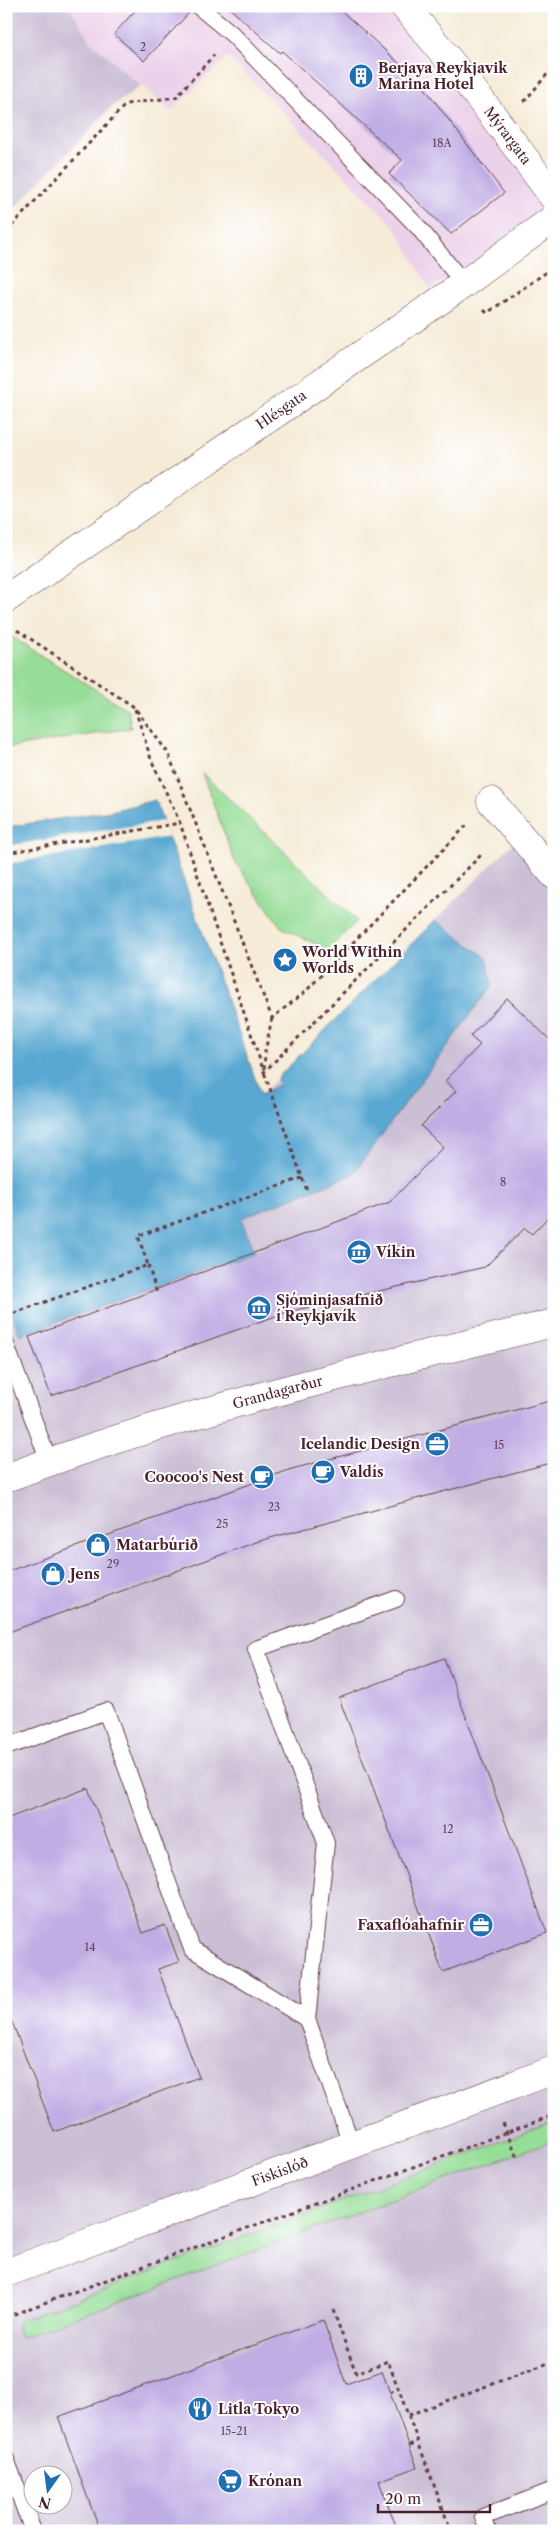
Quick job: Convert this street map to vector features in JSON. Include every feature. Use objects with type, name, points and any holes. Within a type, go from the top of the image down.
[{"type":"street","name":"Mýrargata","points":[[404,6],[500,123],[554,198]]},
{"type":"street","name":"Hlésgata","points":[[6,599],[464,284],[554,218]]},
{"type":"street","points":[[491,801],[551,866]]},
{"type":"street","name":"Grandagarður","points":[[6,1478],[49,1462],[262,1395],[554,1323]]},
{"type":"street","name":"Fiskislóð","points":[[6,2273],[554,2070]]},
{"type":"lane","points":[[198,6],[232,34],[419,228],[464,284]]},
{"type":"lane","points":[[6,1345],[49,1462]]},
{"type":"lane","points":[[352,2146],[307,2019],[326,1842],[256,1649],[396,1599]]},
{"type":"lane","points":[[6,1747],[106,1711],[192,1949],[307,2019]]},
{"type":"lane","points":[[6,2459],[33,2531]]},
{"type":"lane","points":[[488,2531],[483,2517],[554,2490]]},
{"type":"path","points":[[6,232],[126,104],[176,97],[232,34]]},
{"type":"path","points":[[519,107],[554,66]]},
{"type":"path","points":[[487,313],[554,267]]},
{"type":"path","points":[[14,628],[134,706],[168,753],[272,1018],[264,1072]]},
{"type":"path","points":[[134,706],[152,760],[180,823],[264,1072],[307,1192]]},
{"type":"path","points":[[272,1018],[305,992],[491,801]]},
{"type":"path","points":[[6,853],[180,823]]},
{"type":"path","points":[[264,1072],[482,855]]},
{"type":"path","points":[[157,1293],[138,1236],[302,1178]]},
{"type":"path","points":[[6,1316],[148,1265]]},
{"type":"path","points":[[6,2316],[554,2115]]},
{"type":"path","points":[[507,2132],[518,2160]]},
{"type":"path","points":[[333,2310],[356,2373],[388,2361],[452,2531]]},
{"type":"path","points":[[408,2414],[554,2361]]},
{"type":"path","points":[[390,2393],[398,2390]]},
{"type":"path","points":[[410,2445],[418,2442]]},
{"type":"shaded area","points":[[6,6],[69,6],[90,41],[141,86],[114,105],[6,217]]},
{"type":"shaded area","points":[[69,6],[403,6],[554,215],[430,289],[394,226],[228,56],[171,111],[90,41]]},
{"type":"shaded area","points":[[523,833],[554,862],[554,2531],[6,2531],[6,1298],[20,1335],[254,1253],[241,1218],[307,1191],[279,1084],[261,1095]]},
{"type":"green space","points":[[7,634],[128,710],[131,728],[6,748],[6,656],[9,653],[6,650]]},
{"type":"green space","points":[[202,773],[357,921],[328,950],[281,927],[235,862]]},
{"type":"green space","points":[[554,2122],[554,2140],[20,2338],[17,2327],[18,2321]]},
{"type":"water","points":[[155,800],[261,1095],[279,1084],[277,1078],[435,920],[487,958],[492,985],[353,1174],[241,1218],[254,1253],[20,1335],[6,1298],[6,827],[111,811]]},
{"type":"pier","points":[[163,821],[169,837],[6,864],[6,846]]},
{"type":"building","points":[[139,6],[188,6],[190,12],[144,61],[114,34]]},
{"type":"building","points":[[227,6],[336,6],[421,83],[504,193],[451,234],[389,174],[402,160],[282,51],[280,53]]},
{"type":"building","points":[[507,998],[554,1044],[554,1211],[532,1234],[525,1228],[485,1267],[287,1312],[51,1396],[29,1337],[390,1202],[443,1147],[421,1126],[456,1091],[445,1081],[480,1045],[470,1036]]},
{"type":"building","points":[[554,1400],[554,1462],[259,1541],[6,1633],[6,1572],[292,1469]]},
{"type":"building","points":[[444,1658],[547,1933],[443,1972],[339,1698]]},
{"type":"building","points":[[88,1788],[143,1933],[165,1925],[179,1962],[158,1969],[199,2077],[54,2132],[6,2006],[6,1819]]},
{"type":"building","points":[[323,2320],[346,2384],[382,2371],[417,2467],[379,2481],[398,2531],[100,2531],[58,2417]]},
{"type":"place","name":"Berjaya Reykjavik Marina Hotel","points":[[361,76]]},
{"type":"place","name":"World Within Worlds","points":[[285,960]]},
{"type":"place","name":"Víkin","points":[[359,1252]]},
{"type":"place","name":"Sjóminjasafnið í Reykjavík","points":[[259,1308]]},
{"type":"place","name":"Icelandic Design","points":[[437,1444]]},
{"type":"place","name":"Valdís","points":[[323,1472]]},
{"type":"place","name":"Coocoo's Nest","points":[[262,1477]]},
{"type":"place","name":"Matarbúrið","points":[[98,1545]]},
{"type":"place","name":"Jens","points":[[53,1574]]},
{"type":"place","name":"Faxaflóahafnir","points":[[481,1925]]},
{"type":"place","name":"Litla Tokyo","points":[[200,2409]]},
{"type":"place","name":"Krónan","points":[[230,2481]]}]
